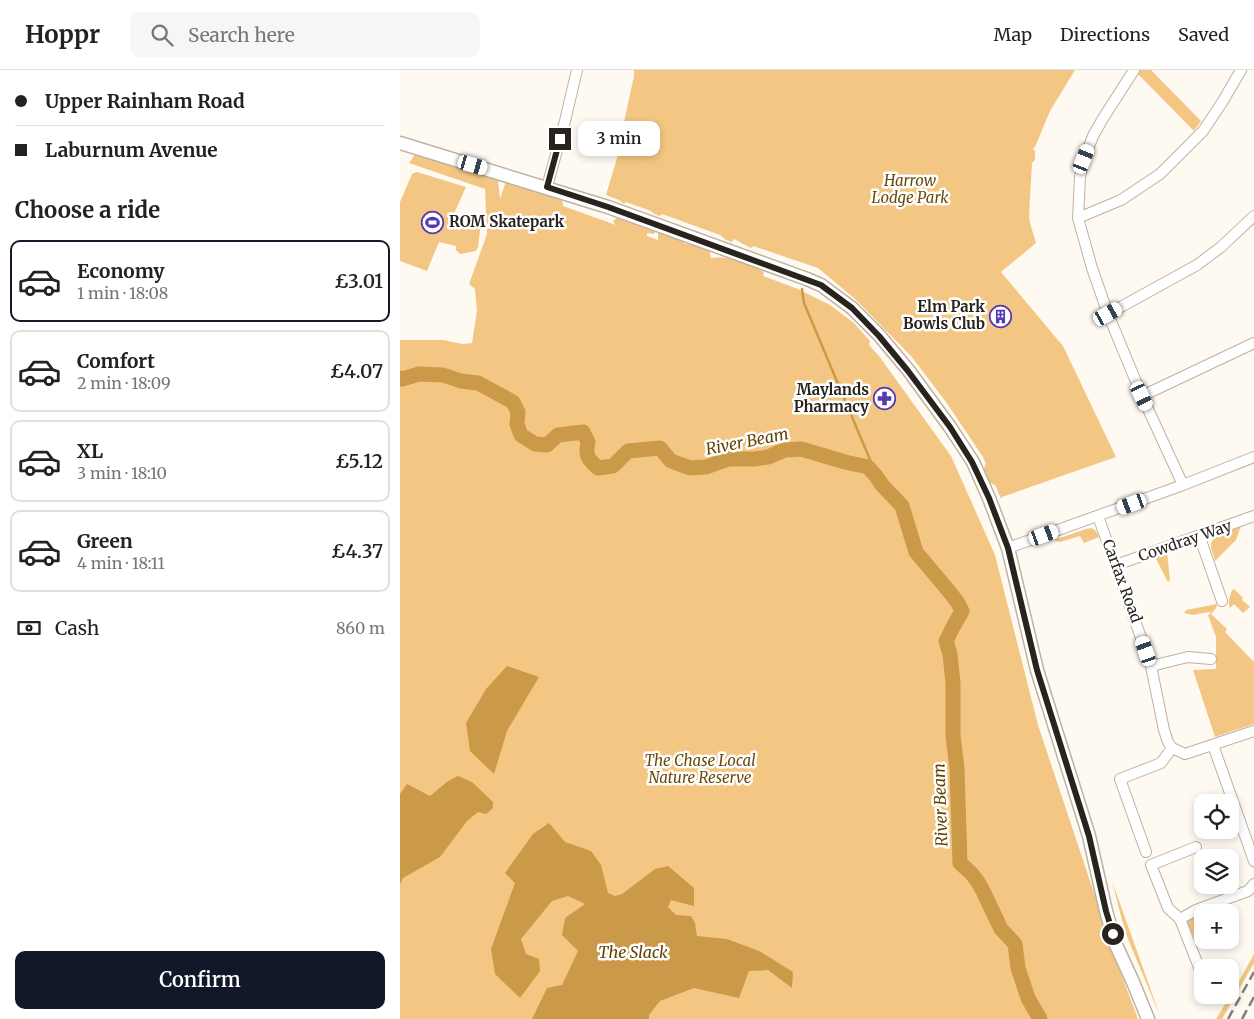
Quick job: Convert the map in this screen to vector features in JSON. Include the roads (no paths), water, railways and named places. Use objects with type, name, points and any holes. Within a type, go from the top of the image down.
[{"type":"main road","points":[[400,142],[608,207],[821,285],[852,308],[898,358],[950,427],[972,462],[989,498],[1008,548],[1037,670],[1089,836],[1106,911],[1116,945],[1148,1019]]},
{"type":"street","points":[[547,187],[577,70]]},
{"type":"street","points":[[1134,70],[1093,136],[1084,159],[1080,177],[1078,218],[1092,268],[1108,314],[1142,396],[1183,485]]},
{"type":"street","points":[[1078,218],[1121,200],[1160,174],[1203,131],[1241,70]]},
{"type":"street","points":[[1108,314],[1197,265],[1222,247],[1254,216]]},
{"type":"street","points":[[1142,396],[1254,343]]},
{"type":"street","points":[[1008,548],[1183,485],[1254,457]]},
{"type":"street","name":"Carfax Road","points":[[1098,516],[1151,666],[1164,730],[1172,748]]},
{"type":"street","name":"Cowdray Way","points":[[1116,565],[1254,516]]},
{"type":"street","points":[[1199,535],[1222,601]]},
{"type":"street","points":[[1151,666],[1188,657],[1211,659]]},
{"type":"street","points":[[1146,852],[1120,779],[1161,763],[1168,756],[1172,748],[1185,754],[1254,730]]},
{"type":"street","points":[[1212,745],[1254,861]]},
{"type":"street","points":[[1196,847],[1151,865],[1168,908],[1180,919],[1196,959]]},
{"type":"street","points":[[1180,919],[1196,910],[1248,891],[1254,884]]},
{"type":"water","points":[[507,666],[539,677],[507,731],[494,774],[470,751],[466,723],[486,689]]},
{"type":"water","points":[[458,776],[472,782],[493,802],[493,808],[486,814],[478,812],[467,821],[440,857],[403,878],[400,884],[400,794],[407,784],[430,796],[448,781]]},
{"type":"water","name":"The Slack","points":[[549,823],[565,842],[591,851],[601,865],[608,893],[615,896],[622,894],[655,869],[668,866],[694,888],[694,906],[671,900],[668,907],[676,915],[691,916],[695,923],[697,936],[727,939],[759,951],[793,972],[792,988],[768,970],[749,971],[739,998],[694,988],[660,1001],[649,1015],[649,1019],[532,1019],[547,988],[562,985],[578,951],[562,935],[565,918],[585,904],[568,896],[552,901],[521,939],[526,954],[539,959],[540,971],[520,998],[495,974],[491,949],[515,883],[505,873],[533,834]]},
{"type":"waterway","points":[[802,289],[804,303],[879,481]]},
{"type":"waterway","name":"River Beam","points":[[400,378],[419,374],[443,375],[461,381],[478,383],[513,402],[518,412],[517,424],[521,435],[535,444],[547,445],[558,435],[583,432],[588,442],[588,457],[598,468],[613,466],[628,451],[660,448],[671,461],[690,468],[706,467],[729,459],[768,457],[785,450],[801,449],[868,467],[902,506],[916,552],[948,590],[962,611],[946,641],[950,654],[953,683],[953,735],[957,769],[960,863],[978,882],[1001,929],[1015,944],[1018,968],[1028,998],[1040,1019]]},
{"type":"railway","points":[[1228,1019],[1254,972]]},
{"type":"railway","points":[[1242,1019],[1254,997]]},
{"type":"place","name":"ROM Skatepark","points":[[433,222]]},
{"type":"place","name":"Elm Park Bowls Club","points":[[1001,316]]},
{"type":"place","name":"Maylands Pharmacy","points":[[885,399]]},
{"type":"park label","name":"Harrow Lodge Park","points":[[910,190]]},
{"type":"park label","name":"The Chase Local Nature Reserve","points":[[700,770]]}]
